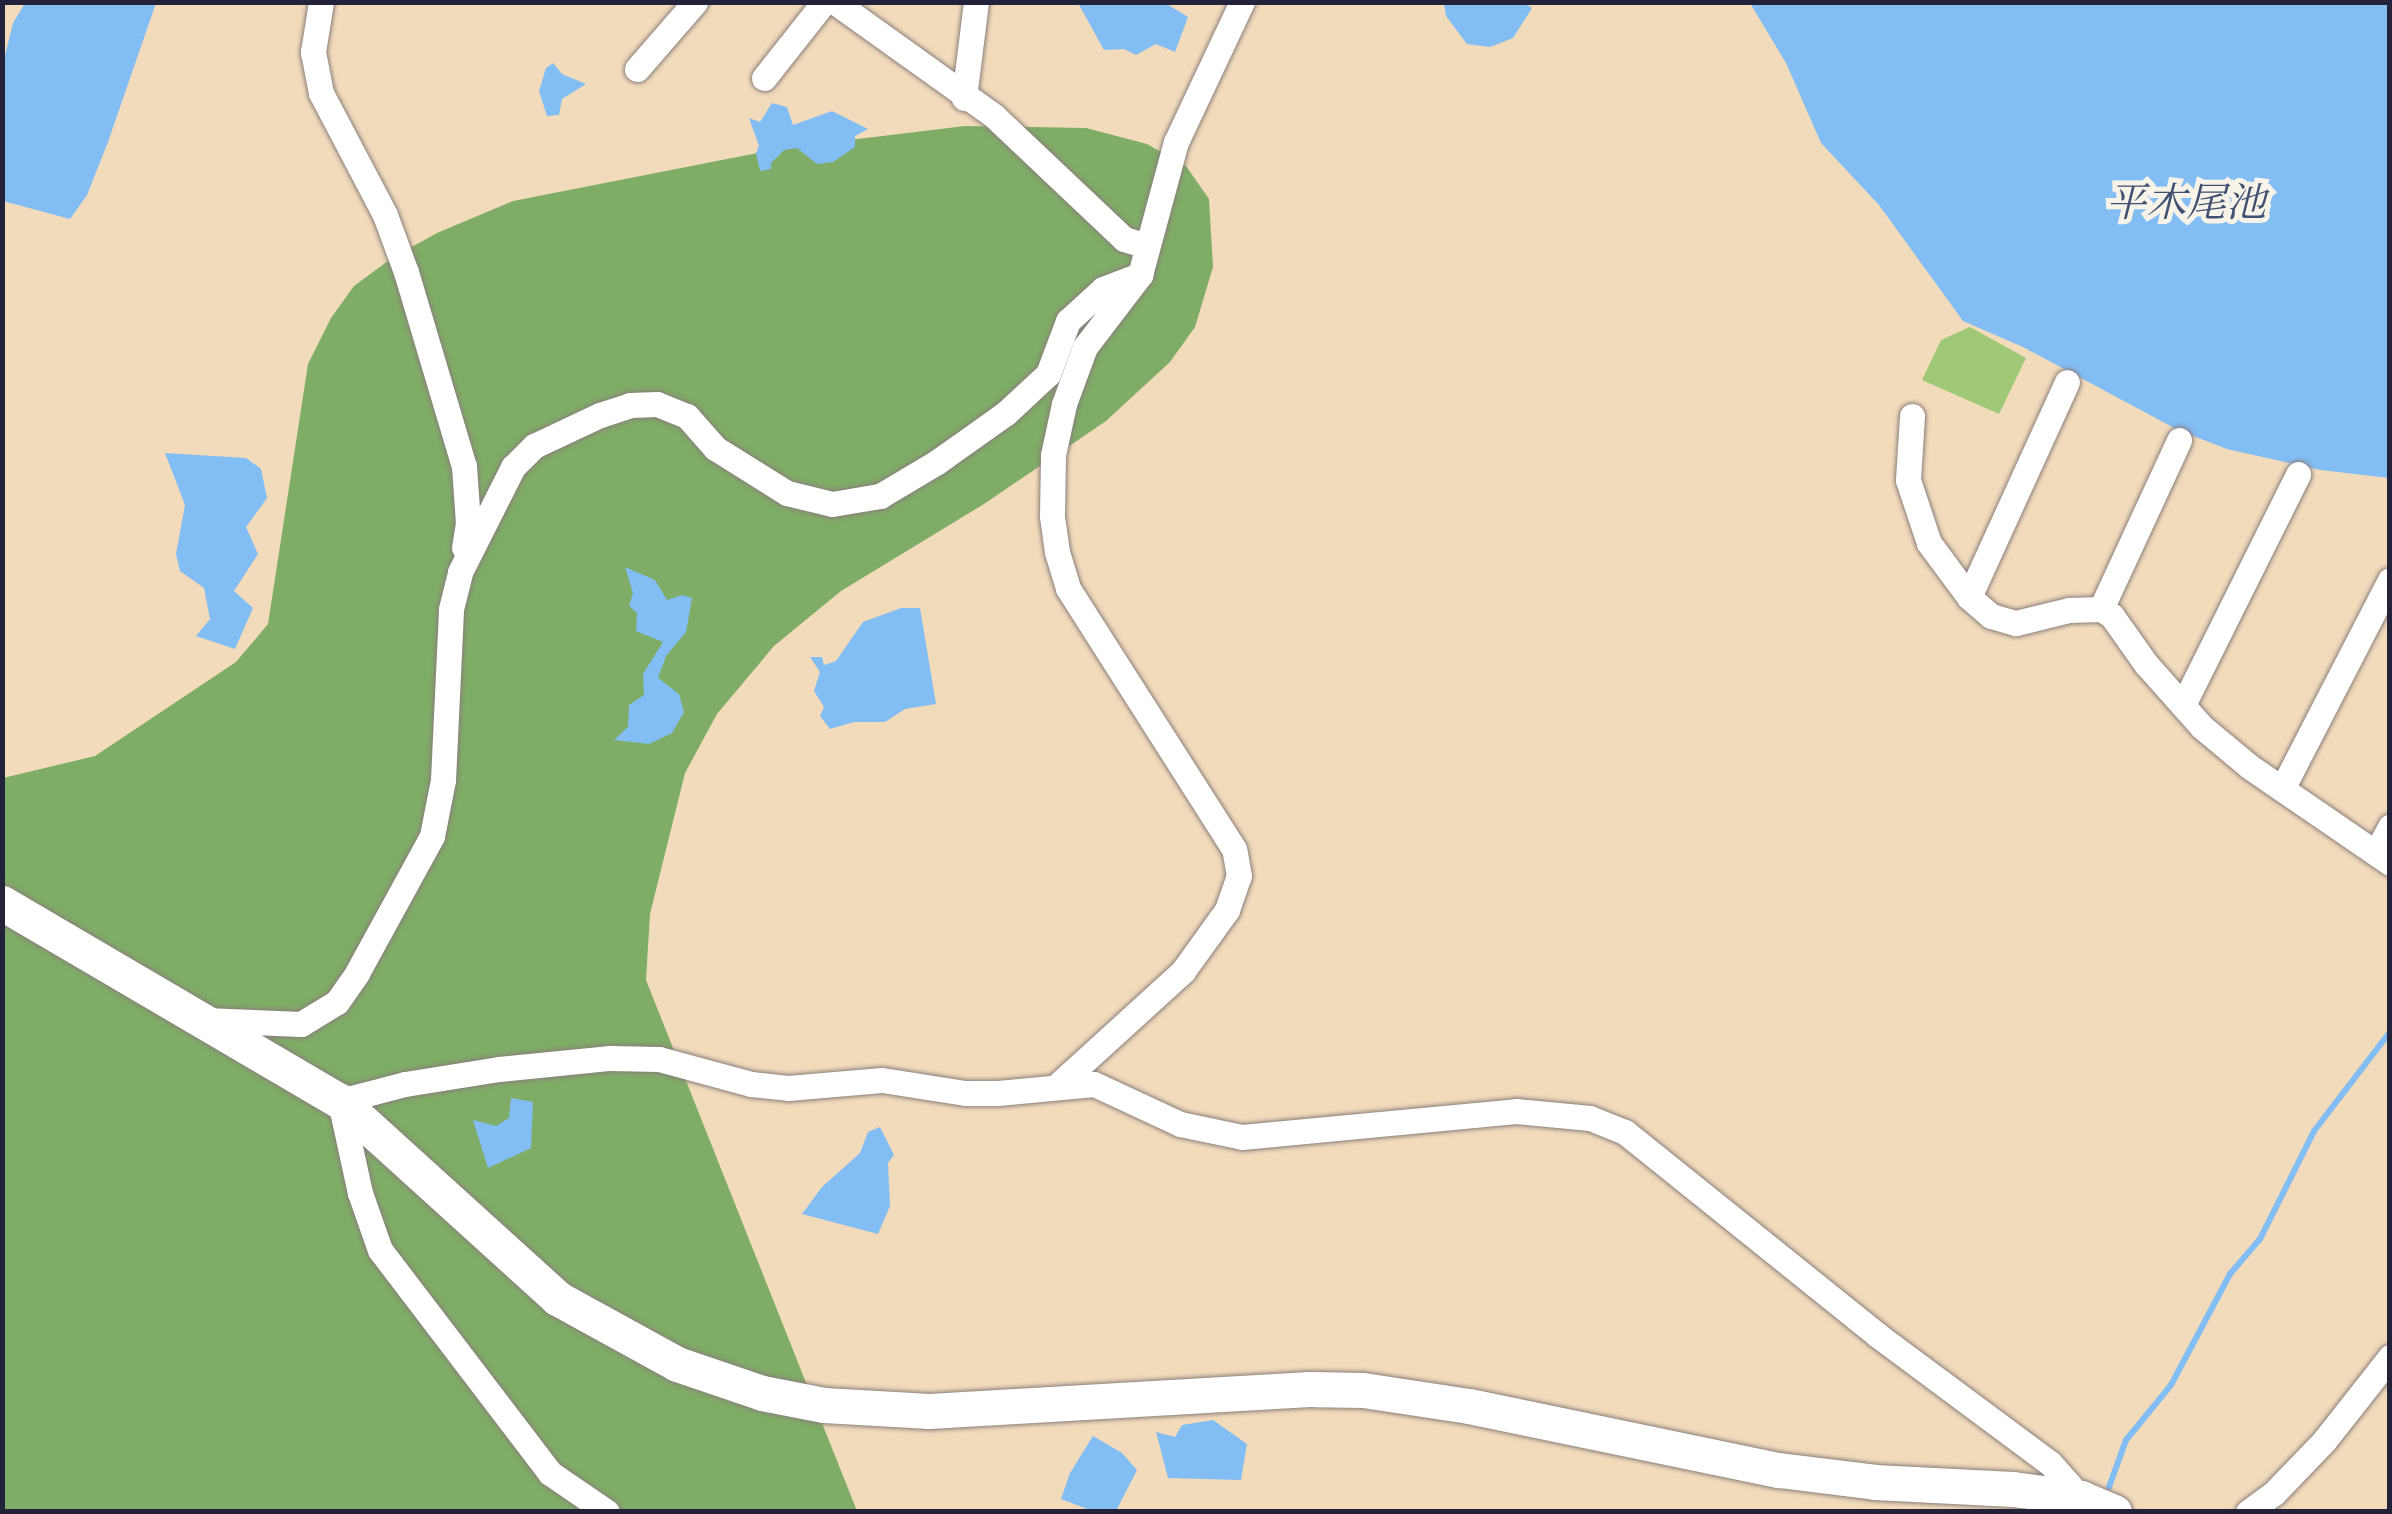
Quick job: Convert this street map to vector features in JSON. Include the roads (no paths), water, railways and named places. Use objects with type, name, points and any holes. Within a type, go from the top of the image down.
[{"type":"street","points":[[200,1020],[301,1024],[337,1002],[358,972],[432,836],[443,780],[451,608],[468,524],[464,466],[386,215],[321,93],[313,52],[321,2]]},
{"type":"street","points":[[636,70],[695,2]]},
{"type":"street","points":[[764,78],[824,2]]},
{"type":"street","points":[[835,2],[1022,139],[1079,200],[1124,238],[1148,246]]},
{"type":"street","points":[[964,98],[976,2]]},
{"type":"street","points":[[1059,1084],[1183,971],[1228,910],[1238,876],[1234,849],[1068,588],[1057,552],[1052,515],[1053,456],[1064,404],[1085,347],[1140,275],[1176,142],[1242,2]]},
{"type":"street","points":[[460,572],[512,467],[534,446],[630,405],[656,404],[687,416],[715,448],[787,493],[832,504],[880,496],[1006,413],[1048,374],[1068,321],[1103,289],[1140,275]]},
{"type":"street","points":[[1970,596],[2067,382]]},
{"type":"street","points":[[1912,416],[1908,480],[1930,543],[1970,596],[1991,616],[2016,623],[2069,610],[2100,609],[2112,616],[2146,664],[2202,727],[2282,789],[2383,858],[2390,827]]},
{"type":"street","points":[[2100,609],[2179,440]]},
{"type":"street","points":[[2183,706],[2298,474]]},
{"type":"street","points":[[2282,789],[2390,580]]},
{"type":"street","points":[[2,903],[340,1101],[557,1298],[677,1364],[762,1393],[824,1405],[930,1412],[1363,1390],[1430,1398],[1827,1478],[2013,1489],[2081,1498],[2114,1512]]},
{"type":"street","points":[[340,1101],[405,1084],[499,1069],[610,1058],[659,1059],[751,1084],[788,1088],[882,1080],[965,1093],[998,1093],[1059,1084],[1094,1084],[1180,1124],[1242,1136],[1516,1111],[1590,1118],[1625,1132],[1876,1334],[2050,1463],[2081,1498]]},
{"type":"street","points":[[340,1101],[360,1193],[380,1250],[550,1473],[607,1512]]},
{"type":"street","points":[[2248,1512],[2274,1492],[2324,1440],[2390,1357]]},
{"type":"water","points":[[25,3],[156,3],[87,195],[70,219],[3,201],[3,64],[13,23]]},
{"type":"water","points":[[1078,3],[1165,3],[1188,17],[1175,52],[1156,44],[1136,55],[1124,49],[1104,50]]},
{"type":"water","points":[[1444,3],[1524,3],[1532,8],[1513,38],[1490,47],[1467,44],[1446,16]]},
{"type":"water","name":"平木尾池","points":[[1750,3],[2389,3],[2389,478],[2321,470],[2227,449],[2178,430],[2023,347],[1963,321],[1879,205],[1821,143],[1786,63]]},
{"type":"water","points":[[553,63],[562,74],[586,84],[562,99],[559,115],[547,116],[539,91],[546,68]]},
{"type":"water","points":[[772,103],[787,107],[793,125],[832,111],[868,129],[855,136],[855,147],[833,162],[817,164],[797,148],[784,150],[771,163],[771,169],[760,171],[756,153],[759,146],[749,118],[760,122]]},
{"type":"water","points":[[165,453],[246,458],[261,469],[267,498],[246,527],[258,554],[234,591],[253,608],[235,649],[196,636],[210,619],[204,588],[180,571],[176,554],[185,505]]},
{"type":"water","points":[[625,567],[655,580],[667,600],[682,595],[692,598],[686,632],[666,656],[658,678],[679,694],[684,712],[672,733],[649,744],[614,740],[628,727],[629,705],[644,695],[643,674],[663,642],[636,631],[637,613],[629,606],[633,593]]},
{"type":"water","points":[[901,608],[920,608],[936,704],[905,709],[885,722],[854,722],[830,729],[820,716],[824,707],[814,691],[820,672],[810,657],[822,657],[824,665],[836,661],[863,622]]},
{"type":"water","points":[[511,1098],[533,1102],[531,1148],[488,1168],[473,1120],[496,1126],[509,1118]]},
{"type":"water","points":[[880,1127],[894,1155],[888,1163],[890,1206],[878,1234],[802,1214],[822,1187],[860,1153],[868,1132]]},
{"type":"water","points":[[1213,1420],[1247,1444],[1241,1480],[1168,1478],[1156,1432],[1175,1437],[1182,1425]]},
{"type":"water","points":[[1093,1436],[1122,1453],[1137,1470],[1116,1511],[1093,1511],[1061,1499],[1070,1473]]},
{"type":"waterway","points":[[2109,1487],[2126,1440],[2171,1385],[2230,1274],[2260,1239],[2314,1131],[2390,1032]]}]
